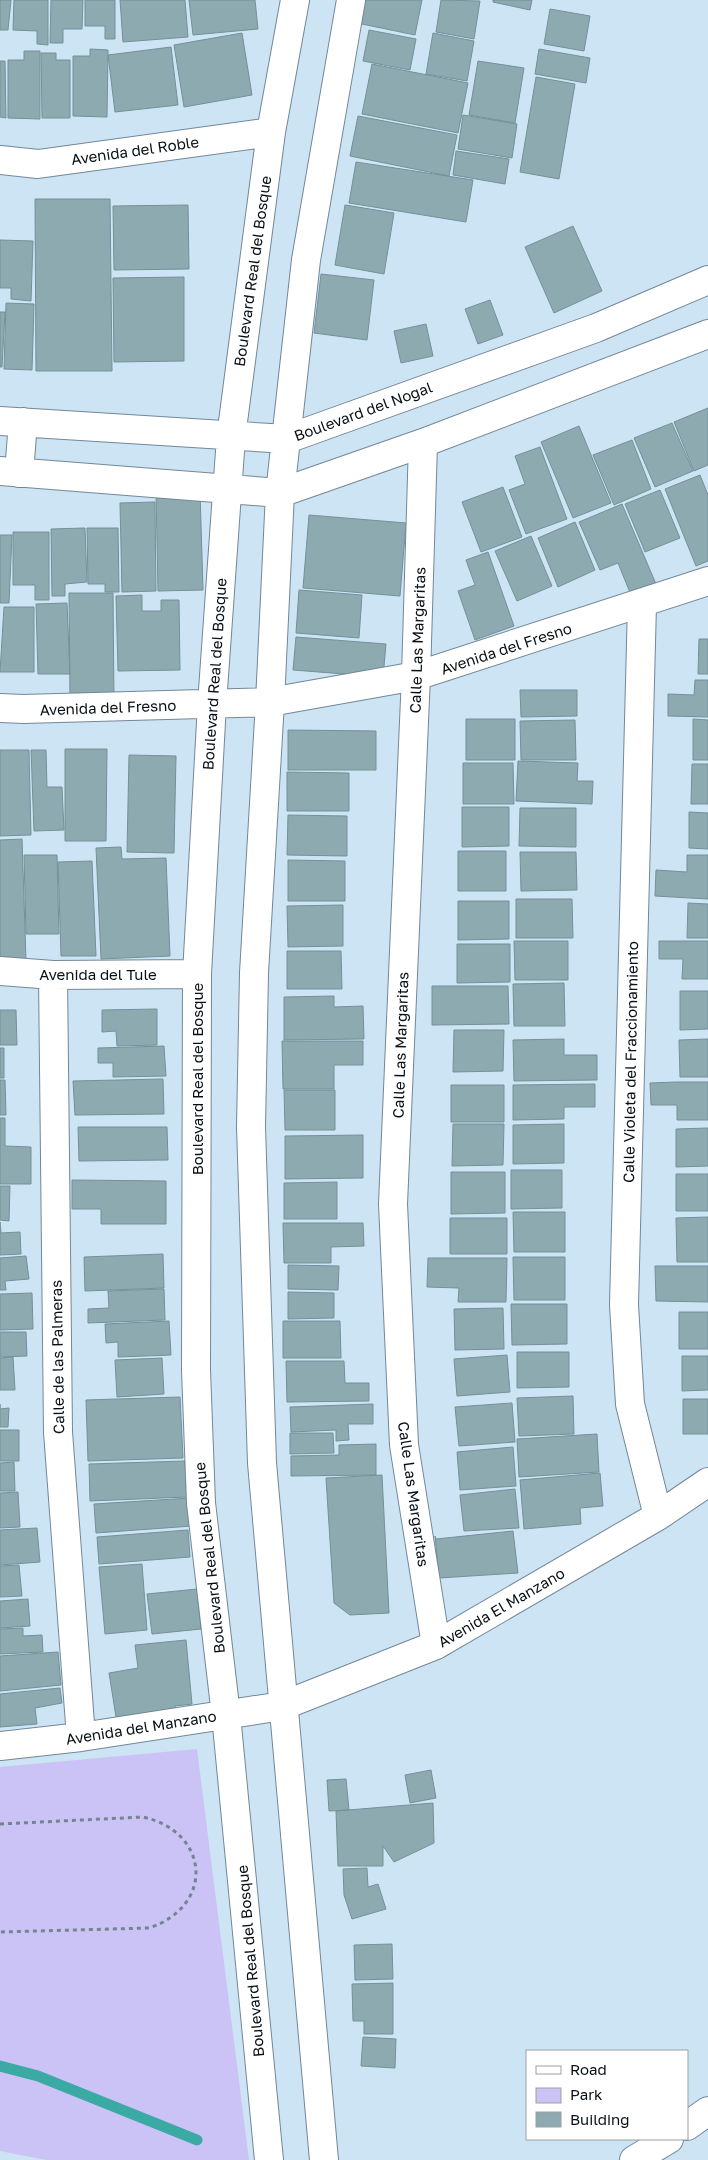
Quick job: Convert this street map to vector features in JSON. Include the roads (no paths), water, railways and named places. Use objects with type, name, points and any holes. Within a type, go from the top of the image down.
[{"type":"street","name":"Boulevard Real del Bosque","points":[[269,2160],[226,1715],[201,1504],[196,1370],[197,974],[212,704],[230,437],[271,132],[295,0]]},
{"type":"street","points":[[324,2160],[282,1706],[262,1463],[251,1127],[254,973],[280,493],[306,260],[351,0]]},
{"type":"street","name":"Avenida del Roble","points":[[0,160],[38,164],[271,132]]},
{"type":"street","name":"Boulevard del Nogal","points":[[12,422],[286,439],[596,328],[708,280]]},
{"type":"street","points":[[12,422],[9,472],[280,493],[423,443],[708,334]]},
{"type":"street","name":"Calle Las Margaritas","points":[[423,443],[416,676],[394,1204],[404,1445],[436,1645]]},
{"type":"street","name":"Avenida del Fresno","points":[[0,708],[23,709],[270,702],[416,676],[708,581]]},
{"type":"street","name":"Calle Violeta del Fraccionamiento","points":[[642,604],[624,1305],[630,1404],[658,1516]]},
{"type":"street","name":"Avenida del Tule","points":[[0,971],[53,975],[197,974]]},
{"type":"street","name":"Calle de las Palmeras","points":[[53,975],[58,1432],[81,1738]]},
{"type":"street","name":"Avenida El Manzano","points":[[282,1706],[436,1645],[658,1516],[708,1482]]},
{"type":"street","name":"Avenida del Manzano","points":[[0,1746],[81,1738],[282,1706]]},
{"type":"street","points":[[688,2125],[708,2110]]},
{"type":"street","points":[[634,2160],[667,2140]]},
{"type":"waterway","points":[[0,2066],[38,2076],[197,2140]]}]
